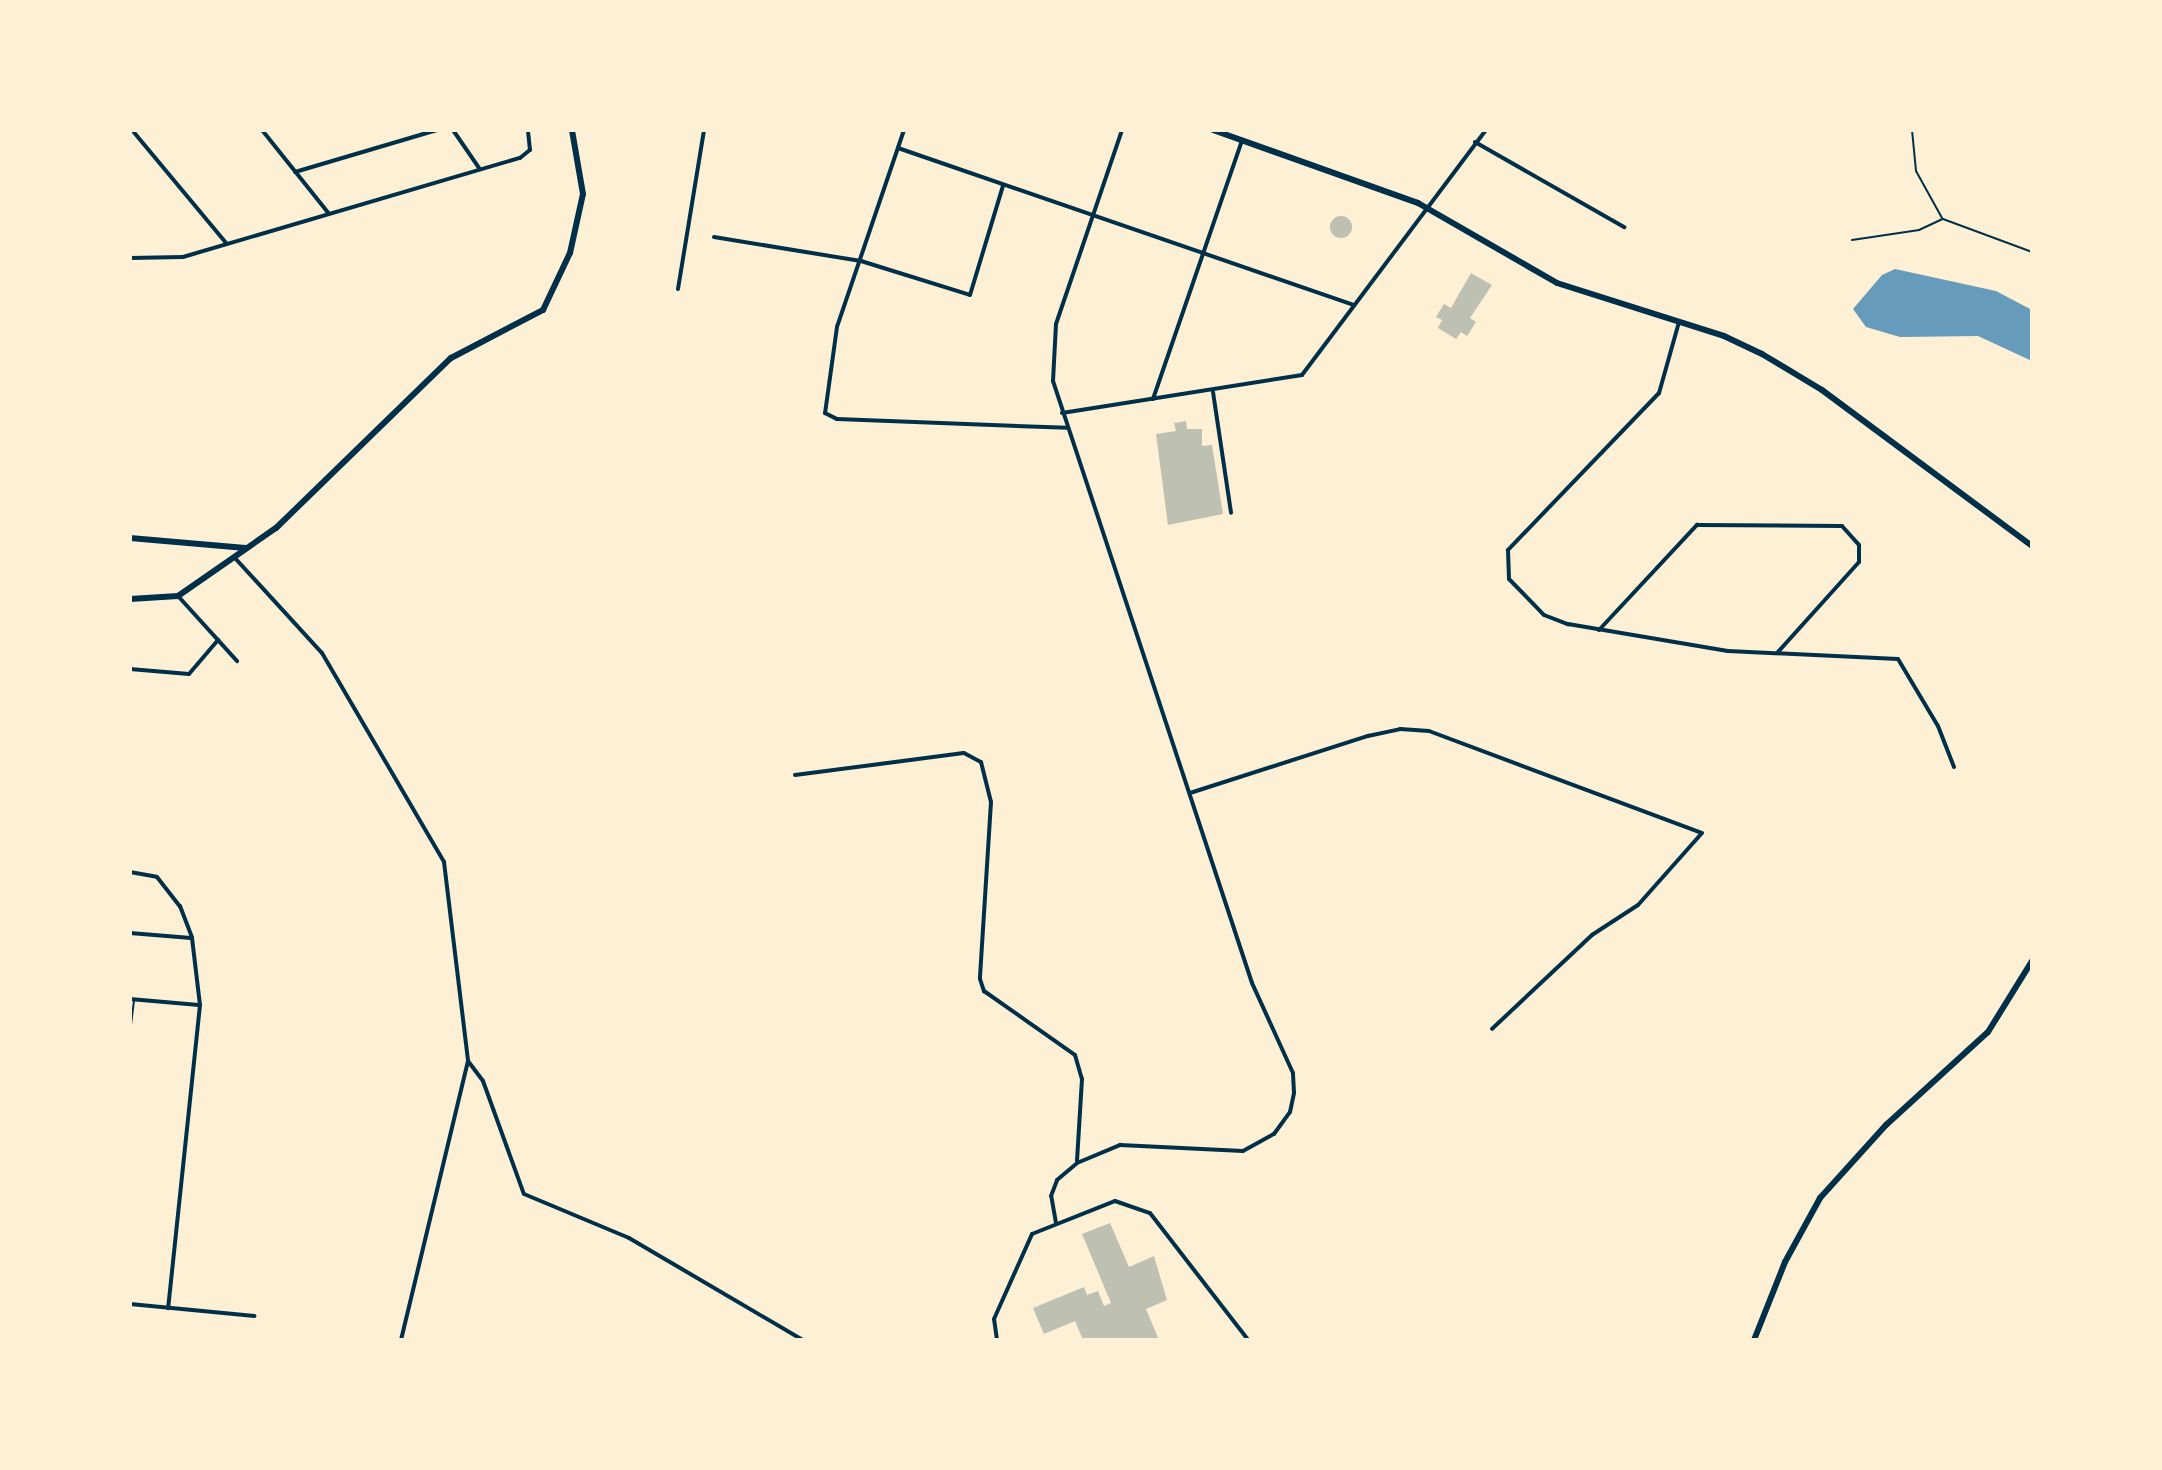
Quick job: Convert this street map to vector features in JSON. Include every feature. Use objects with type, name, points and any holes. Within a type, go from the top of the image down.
[{"type":"street","points":[[132,130],[226,243]]},
{"type":"street","points":[[262,130],[329,214]]},
{"type":"street","points":[[295,172],[437,130]]},
{"type":"street","points":[[453,130],[479,168]]},
{"type":"street","points":[[130,258],[170,259],[520,158],[530,150],[528,130]]},
{"type":"street","points":[[130,599],[178,596],[248,548],[313,495],[451,358],[531,320],[554,297],[583,194],[572,130]]},
{"type":"street","points":[[678,289],[704,130]]},
{"type":"street","points":[[904,130],[837,327],[825,413],[829,418],[1067,428]]},
{"type":"street","points":[[1056,1223],[1051,1196],[1057,1180],[1077,1163],[1120,1145],[1139,1143],[1217,1153],[1243,1151],[1274,1134],[1290,1112],[1293,1073],[1252,983],[1061,414],[1050,350],[1091,215],[1122,130]]},
{"type":"street","points":[[1213,130],[1427,207],[1540,275],[1724,336],[1822,390],[2032,546]]},
{"type":"street","points":[[1061,414],[1242,388],[1302,375],[1486,130]]},
{"type":"street","points":[[1153,401],[1242,140]]},
{"type":"street","points":[[1475,142],[1624,227]]},
{"type":"street","points":[[898,148],[1353,305]]},
{"type":"street","points":[[714,237],[861,261],[970,295],[1004,185]]},
{"type":"street","points":[[1679,322],[1659,393],[1508,550],[1509,579],[1544,615],[1599,630],[1690,646],[1884,655],[1898,659],[1954,767]]},
{"type":"street","points":[[1213,392],[1231,513]]},
{"type":"street","points":[[1599,630],[1697,525],[1842,526],[1859,545],[1859,562],[1778,652]]},
{"type":"street","points":[[130,538],[248,548]]},
{"type":"street","points":[[234,557],[322,653],[444,862],[468,1061],[401,1340]]},
{"type":"street","points":[[178,596],[237,661]]},
{"type":"street","points":[[130,669],[189,674],[218,640]]},
{"type":"street","points":[[1190,793],[1368,736],[1400,729],[1429,731],[1702,833],[1638,905],[1592,935],[1492,1029]]},
{"type":"street","points":[[795,775],[964,753],[981,762],[991,802],[980,979],[984,991],[1075,1055],[1082,1079],[1077,1163]]},
{"type":"street","points":[[130,872],[157,877],[170,891],[192,938],[200,1005],[168,1308]]},
{"type":"street","points":[[130,933],[192,938]]},
{"type":"street","points":[[1754,1340],[1785,1262],[1820,1198],[1886,1125],[1988,1032],[2032,961]]},
{"type":"street","points":[[132,999],[200,1005]]},
{"type":"street","points":[[468,1061],[483,1081],[524,1194],[629,1238],[803,1340]]},
{"type":"street","points":[[997,1340],[994,1319],[1032,1234],[1115,1201],[1140,1206],[1165,1230],[1248,1340]]},
{"type":"street","points":[[130,1304],[254,1316]]},
{"type":"lane","points":[[130,1033],[132,999]]},
{"type":"path","points":[[1912,130],[1916,171],[1943,219],[2032,252]]},
{"type":"path","points":[[1852,240],[1919,230],[1943,219]]},
{"type":"water","points":[[1895,269],[1996,291],[2032,310],[2032,361],[1978,336],[1900,337],[1866,327],[1853,309],[1882,275]]},
{"type":"building","points":[[1341,216],[1349,219],[1352,227],[1349,235],[1341,238],[1333,235],[1330,227],[1333,219]]},
{"type":"building","points":[[1471,273],[1492,285],[1470,318],[1476,322],[1467,336],[1461,332],[1456,339],[1438,328],[1442,320],[1436,317],[1444,304],[1451,308]]},
{"type":"building","points":[[1186,421],[1187,429],[1202,429],[1202,446],[1212,445],[1223,514],[1168,525],[1156,434],[1176,431],[1174,423]]},
{"type":"building","points":[[1110,1223],[1129,1267],[1154,1256],[1167,1300],[1146,1309],[1159,1340],[1083,1340],[1075,1321],[1044,1334],[1033,1308],[1084,1287],[1087,1295],[1098,1291],[1104,1306],[1111,1303],[1082,1234]]}]
